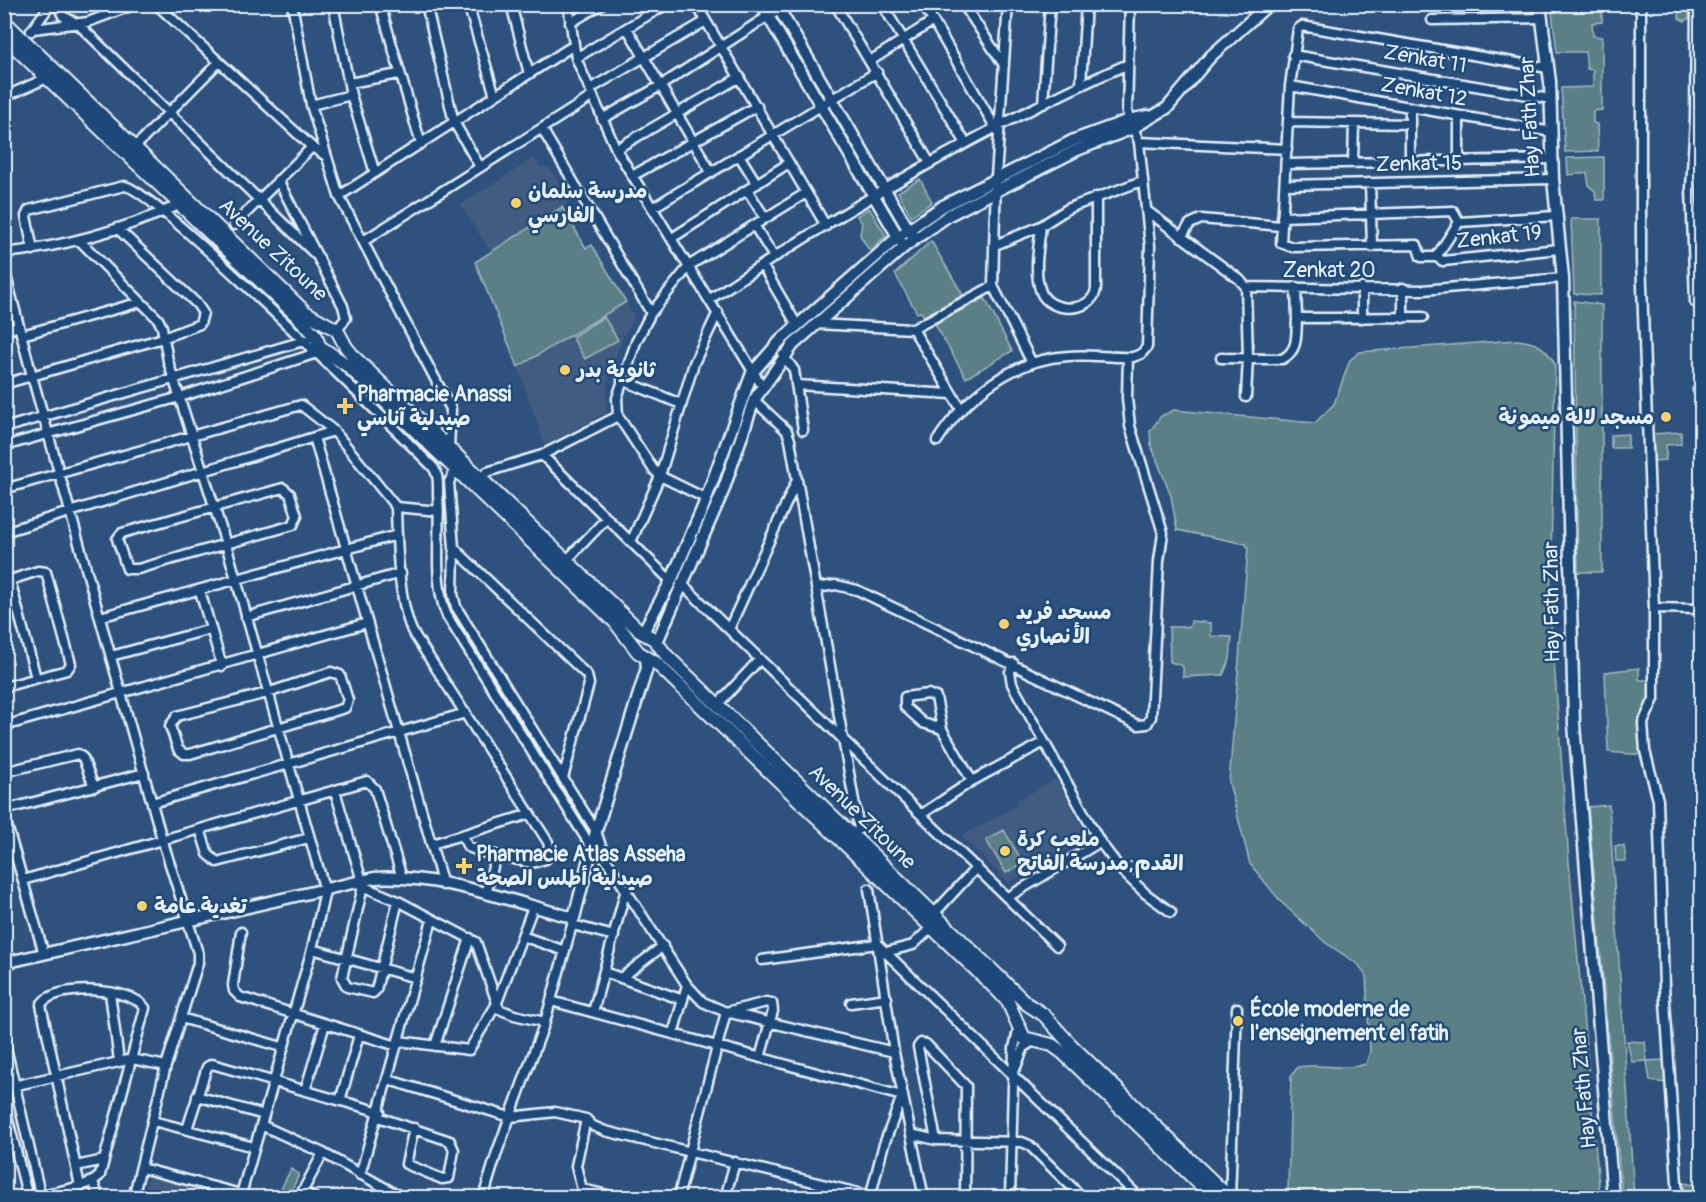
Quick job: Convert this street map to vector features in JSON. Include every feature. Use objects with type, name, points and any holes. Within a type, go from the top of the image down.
[{"type":"main road","name":"Avenue Zitoune","points":[[4,21],[136,146],[305,312],[336,331],[355,358],[566,561],[657,644],[853,836],[1008,1002],[1019,1025]]},
{"type":"main road","name":"Avenue Zitoune","points":[[4,37],[179,205],[323,351],[348,366],[615,622],[635,647],[931,921],[1027,1004],[1044,1015],[1071,1045],[1230,1197]]},
{"type":"main road","points":[[312,339],[321,328],[336,331],[338,345],[323,351]]},
{"type":"main road","points":[[635,647],[635,638],[644,633]]},
{"type":"main road","points":[[648,657],[657,655],[657,644]]},
{"type":"main road","points":[[1034,1041],[1047,1033],[1044,1015],[1026,1013],[1019,1025],[1021,1034],[1034,1041],[1052,1045],[1063,1053],[1214,1197]]},
{"type":"street","points":[[23,39],[51,4]]},
{"type":"street","points":[[57,4],[63,16],[78,24],[319,258]]},
{"type":"street","points":[[33,29],[78,24],[136,4]]},
{"type":"street","points":[[156,4],[218,63],[312,147],[326,156]]},
{"type":"street","points":[[292,4],[311,105],[339,196],[365,240],[451,409],[449,449]]},
{"type":"street","points":[[333,4],[351,95],[375,173]]},
{"type":"street","points":[[380,4],[421,144]]},
{"type":"street","points":[[426,4],[454,122],[480,167]]},
{"type":"street","points":[[468,4],[495,96]]},
{"type":"street","points":[[511,4],[529,74]]},
{"type":"street","points":[[568,4],[576,58],[616,149],[690,265],[752,373],[762,386]]},
{"type":"street","points":[[570,23],[602,4]]},
{"type":"street","points":[[576,58],[667,4]]},
{"type":"street","points":[[696,4],[826,226]]},
{"type":"street","points":[[760,4],[904,247]]},
{"type":"street","points":[[835,4],[930,163]]},
{"type":"street","points":[[882,4],[965,142]]},
{"type":"street","points":[[922,4],[997,126]]},
{"type":"street","points":[[963,4],[1004,65]]},
{"type":"street","points":[[1008,4],[997,126],[993,286],[1032,363]]},
{"type":"street","points":[[1043,104],[1050,4]]},
{"type":"street","points":[[1081,84],[1086,4]]},
{"type":"street","points":[[937,441],[961,409],[988,386],[1032,363],[1069,356],[1128,357],[1141,354],[1147,347],[1150,246],[1139,142],[1131,124],[1128,64],[1130,5],[1112,4]]},
{"type":"street","points":[[657,644],[676,582],[752,373],[797,325],[908,229],[996,177],[1074,140],[1159,114],[1174,101],[1211,56],[1269,4]]},
{"type":"street","name":"Hay Fath Zhar","points":[[1540,4],[1551,99],[1553,179],[1563,278],[1574,724],[1613,1197]]},
{"type":"street","points":[[1641,4],[1641,259],[1654,608],[1654,699],[1643,723],[1646,751],[1658,800],[1664,986],[1678,1197]]},
{"type":"street","points":[[1695,302],[1691,188],[1696,4]]},
{"type":"street","points":[[602,119],[723,47],[780,6],[831,100],[914,239]]},
{"type":"street","points":[[1432,20],[1542,18]]},
{"type":"street","points":[[365,240],[542,129],[643,57],[706,21]]},
{"type":"street","points":[[870,61],[933,21]]},
{"type":"street","points":[[627,28],[711,172]]},
{"type":"street","points":[[1459,222],[1440,259],[1422,257],[1417,245],[1286,247],[1280,239],[1287,164],[1290,86],[1299,28],[1313,28],[1548,68]]},
{"type":"street","points":[[339,196],[574,45]]},
{"type":"street","name":"Zenkat 11","points":[[1293,56],[1551,99]]},
{"type":"street","points":[[136,146],[218,63]]},
{"type":"street","points":[[710,299],[774,257],[965,142],[1081,84],[1128,64]]},
{"type":"street","points":[[652,208],[877,72]]},
{"type":"street","points":[[349,83],[399,74]]},
{"type":"street","points":[[616,149],[740,77]]},
{"type":"street","points":[[4,97],[47,78]]},
{"type":"street","name":"Zenkat 12","points":[[1290,86],[1552,132]]},
{"type":"street","points":[[311,105],[351,95]]},
{"type":"street","points":[[632,176],[757,106]]},
{"type":"street","points":[[1410,108],[1410,162]]},
{"type":"street","points":[[1459,116],[1460,161]]},
{"type":"street","points":[[1288,122],[1410,124]]},
{"type":"street","points":[[1353,163],[1354,123]]},
{"type":"street","points":[[644,633],[676,582],[723,491],[754,400],[783,355],[904,247],[949,215],[1131,124]]},
{"type":"street","points":[[542,129],[651,313]]},
{"type":"street","points":[[1139,142],[1287,149]]},
{"type":"street","points":[[234,225],[312,147]]},
{"type":"street","points":[[739,155],[757,184]]},
{"type":"street","points":[[1287,164],[1553,159]]},
{"type":"street","points":[[672,238],[789,163]]},
{"type":"street","name":"Zenkat 15","points":[[1285,184],[1553,179]]},
{"type":"street","points":[[278,180],[345,311],[346,318],[336,331]]},
{"type":"street","points":[[995,245],[1041,226],[1069,208],[1142,181]]},
{"type":"street","points":[[1370,183],[1372,247]]},
{"type":"street","points":[[33,250],[26,216],[33,208],[129,186],[164,211],[312,339]]},
{"type":"street","points":[[748,191],[765,218]]},
{"type":"street","points":[[707,499],[660,476],[618,416],[617,398],[622,380],[636,342],[651,313],[690,265],[806,193]]},
{"type":"street","points":[[1041,226],[1037,270],[1042,295],[1048,303],[1057,306],[1087,304],[1094,298],[1096,289],[1096,197]]},
{"type":"street","points":[[4,253],[33,250],[78,240],[179,205]]},
{"type":"street","points":[[1147,211],[1239,279],[1246,287],[1248,357],[1246,397]]},
{"type":"street","points":[[1181,237],[1190,224],[1201,219],[1282,221],[1453,211],[1459,222]]},
{"type":"street","points":[[1459,222],[1556,216]]},
{"type":"street","points":[[754,225],[774,257]]},
{"type":"street","points":[[4,384],[198,326],[203,313],[197,304],[117,228]]},
{"type":"street","points":[[78,240],[161,323],[174,378],[216,507],[325,891],[312,949],[241,1196],[141,1168]]},
{"type":"street","name":"Zenkat 19","points":[[1440,259],[1559,249]]},
{"type":"street","points":[[762,265],[797,325]]},
{"type":"street","points":[[4,268],[7,290],[162,839],[196,945],[198,963],[166,1066],[133,1197]]},
{"type":"street","name":"Zenkat 20","points":[[1246,287],[1450,289],[1563,278]]},
{"type":"street","points":[[816,324],[914,329],[993,286]]},
{"type":"street","points":[[1221,358],[1282,359],[1287,357],[1294,349],[1297,318],[1296,287]]},
{"type":"street","points":[[1362,288],[1362,318]]},
{"type":"street","points":[[1403,288],[1403,318]]},
{"type":"street","points":[[4,331],[20,331],[141,302]]},
{"type":"street","points":[[631,542],[660,476],[694,363],[718,312]]},
{"type":"street","points":[[1297,318],[1423,317]]},
{"type":"street","points":[[914,329],[961,409]]},
{"type":"street","points":[[4,428],[312,339]]},
{"type":"street","points":[[4,446],[180,397],[323,351],[434,467],[440,511],[440,594],[447,616],[592,848],[605,858]]},
{"type":"street","points":[[783,355],[794,370],[803,430]]},
{"type":"street","points":[[816,588],[836,585],[857,590],[1138,725],[1144,725],[1150,720],[1159,561],[1163,533],[1130,426],[1127,408],[1128,357]]},
{"type":"street","points":[[622,380],[681,404]]},
{"type":"street","points":[[796,385],[952,394]]},
{"type":"street","points":[[754,400],[788,431],[859,829],[853,836]]},
{"type":"street","points":[[4,489],[299,405],[305,406],[334,431],[396,507],[405,610],[412,631],[550,847],[546,859],[532,863],[473,850],[462,836]]},
{"type":"street","points":[[480,479],[487,472],[542,455],[618,416]]},
{"type":"street","points":[[4,532],[334,431]]},
{"type":"street","points":[[314,437],[443,885]]},
{"type":"street","points":[[542,455],[631,542],[729,629],[1057,946]]},
{"type":"street","points":[[456,470],[449,482],[454,548],[453,594],[456,607],[596,831],[605,858],[687,985],[703,1002],[726,1012],[894,1052]]},
{"type":"street","points":[[729,629],[797,479]]},
{"type":"street","points":[[281,488],[290,494],[297,516],[293,525],[138,569],[127,569],[124,565],[117,539],[122,533],[216,507],[281,488]]},
{"type":"street","points":[[396,507],[428,512],[440,511]]},
{"type":"street","points":[[566,561],[607,518]]},
{"type":"street","points":[[100,617],[200,591],[346,547],[397,535]]},
{"type":"street","points":[[454,548],[587,675],[589,684],[563,778]]},
{"type":"street","points":[[4,687],[69,669],[71,661],[46,572],[38,571],[7,581],[36,678]]},
{"type":"street","points":[[246,617],[401,573]]},
{"type":"street","points":[[200,591],[222,666]]},
{"type":"street","points":[[1654,608],[1701,609]]},
{"type":"street","points":[[4,726],[123,695],[368,623]]},
{"type":"street","points":[[111,656],[211,628]]},
{"type":"street","points":[[483,1197],[545,1022],[574,922],[596,831],[647,668],[648,657]]},
{"type":"street","points":[[718,704],[760,659]]},
{"type":"street","points":[[1013,663],[1010,680],[1100,842],[1122,872],[1146,894],[1171,912]]},
{"type":"street","points":[[334,672],[340,675],[348,703],[345,708],[187,754],[178,749],[171,730],[171,722],[177,716],[267,693],[334,672]]},
{"type":"street","points":[[942,729],[923,723],[903,705],[905,698],[934,695],[942,729],[972,781]]},
{"type":"street","points":[[152,803],[466,713]]},
{"type":"street","points":[[922,814],[972,781],[1044,742]]},
{"type":"street","points":[[4,772],[78,754],[83,758],[94,787]]},
{"type":"street","points":[[4,810],[144,773]]},
{"type":"street","points":[[23,880],[364,781],[373,785],[402,878]]},
{"type":"street","points":[[335,791],[360,884],[342,978],[347,987],[373,993],[382,969],[398,901]]},
{"type":"street","points":[[432,844],[530,814]]},
{"type":"street","points":[[4,815],[44,954]]},
{"type":"street","points":[[200,829],[208,854],[217,862],[309,838]]},
{"type":"street","points":[[1008,897],[1100,842]]},
{"type":"street","points":[[486,894],[496,855]]},
{"type":"street","points":[[886,952],[913,945],[977,867]]},
{"type":"street","points":[[4,963],[189,920],[360,884],[402,878],[486,894],[533,907],[614,936]]},
{"type":"street","points":[[360,884],[470,938],[481,949],[496,1005],[507,1013],[545,1022]]},
{"type":"street","points":[[593,1012],[626,889]]},
{"type":"street","points":[[869,889],[894,1052],[924,1197]]},
{"type":"street","points":[[241,932],[234,991],[240,997],[359,1035],[398,1043],[470,1050],[496,1005],[533,907]]},
{"type":"street","points":[[360,1175],[379,1115],[432,920]]},
{"type":"street","points":[[522,936],[565,951]]},
{"type":"street","points":[[435,1046],[470,938]]},
{"type":"street","points":[[762,960],[877,944],[1014,1073],[1140,1197]]},
{"type":"street","points":[[621,978],[663,946]]},
{"type":"street","points":[[312,949],[416,978]]},
{"type":"street","points":[[604,972],[683,1000]]},
{"type":"street","points":[[674,1034],[687,985]]},
{"type":"street","points":[[4,1104],[6,1120],[27,1197],[41,1196],[80,1186],[93,1182],[100,1174],[145,1008],[139,1001],[86,989],[53,995],[42,1002],[41,1012],[80,1186]]},
{"type":"street","points":[[110,993],[119,1061]]},
{"type":"street","points":[[851,1003],[887,998]]},
{"type":"street","points":[[551,1001],[902,1096]]},
{"type":"street","points":[[726,1012],[770,1002],[774,1008],[760,1058]]},
{"type":"street","points":[[1230,1197],[1237,1008]]},
{"type":"street","points":[[678,1197],[726,1012]]},
{"type":"street","points":[[181,1018],[282,1047]]},
{"type":"street","points":[[305,1091],[325,1024]]},
{"type":"street","points":[[1010,1197],[1014,1048],[1019,1025]]},
{"type":"street","points":[[340,1101],[359,1035]]},
{"type":"street","points":[[4,1039],[41,1196]]},
{"type":"street","points":[[1014,1073],[1024,1047],[1034,1041]]},
{"type":"street","points":[[936,1140],[921,1070],[918,1047],[921,1043],[926,1044],[966,1086],[965,1197]]},
{"type":"street","points":[[4,1088],[132,1059],[166,1066]]},
{"type":"street","points":[[187,1129],[207,1067],[212,1064],[340,1101],[414,1128],[452,1143],[454,1150],[449,1178],[442,1179],[406,1164],[414,1128]]},
{"type":"street","points":[[388,1080],[510,1117],[547,1112],[586,1119],[593,1126],[605,1131],[873,1197],[883,1147],[902,1096]]},
{"type":"street","points":[[197,1096],[264,1115]]},
{"type":"street","points":[[6,1120],[21,1116]]},
{"type":"street","points":[[586,1119],[576,1166],[582,1193],[620,1197]]},
{"type":"street","points":[[153,1121],[254,1147]]},
{"type":"street","points":[[261,1125],[323,1153],[403,1197]]},
{"type":"street","points":[[911,1134],[936,1140],[1022,1142],[1035,1149],[1083,1197]]},
{"type":"street","points":[[315,1197],[300,1195],[323,1153]]},
{"type":"street","points":[[76,1166],[104,1160]]},
{"type":"street","points":[[726,1197],[735,1162]]},
{"type":"street","points":[[93,1182],[99,1197]]},
{"type":"shaded area","name":"مدرسة سلمان الفارسي","points":[[534,158],[540,167],[550,168],[571,201],[491,252],[460,205]]},
{"type":"shaded area","name":"ثانوية بدر","points":[[626,302],[635,317],[623,337],[609,374],[606,394],[607,412],[545,446],[518,367]]},
{"type":"shaded area","points":[[1056,779],[1088,838],[1009,883],[961,836],[1016,806],[1016,801]]},
{"type":"shaded area","points":[[149,1175],[216,1196],[143,1197]]},
{"type":"green space","points":[[1551,5],[1602,5],[1602,22],[1592,23],[1593,36],[1602,37],[1602,110],[1593,111],[1593,123],[1597,124],[1598,151],[1565,152],[1561,88],[1593,87],[1593,70],[1587,69],[1585,52],[1557,52]]},
{"type":"green space","points":[[1679,5],[1689,7],[1689,18],[1685,21],[1679,18]]},
{"type":"green space","points":[[1604,157],[1604,200],[1596,200],[1595,191],[1589,186],[1587,173],[1568,175],[1567,158]]},
{"type":"green space","points":[[920,179],[932,202],[911,216],[898,192]]},
{"type":"green space","points":[[562,207],[586,248],[592,245],[626,302],[518,367],[475,262]]},
{"type":"green space","points":[[869,208],[886,236],[869,250],[860,235],[862,223],[857,216]]},
{"type":"green space","points":[[1571,219],[1601,219],[1601,295],[1574,294]]},
{"type":"green space","points":[[931,241],[963,295],[924,316],[921,312],[917,313],[895,274]]},
{"type":"green space","points":[[985,298],[1012,351],[966,378],[935,324]]},
{"type":"green space","points":[[1574,301],[1602,305],[1602,572],[1578,572]]},
{"type":"green space","points":[[604,317],[618,340],[585,359],[572,337]]},
{"type":"green space","points":[[1516,340],[1539,346],[1548,353],[1555,364],[1550,608],[1569,862],[1600,1197],[1351,1198],[1288,1190],[1291,1076],[1298,1067],[1350,1067],[1366,1064],[1370,1051],[1366,976],[1359,965],[1326,943],[1282,903],[1250,864],[1229,783],[1248,548],[1246,544],[1177,530],[1171,496],[1151,445],[1150,431],[1161,416],[1174,410],[1315,423],[1334,404],[1350,360],[1360,352]]},
{"type":"green space","points":[[1681,432],[1681,444],[1666,445],[1666,460],[1652,461],[1652,434]]},
{"type":"green space","points":[[1628,434],[1628,448],[1611,448],[1611,435]]},
{"type":"green space","points":[[1191,621],[1211,623],[1211,636],[1232,637],[1230,659],[1223,675],[1183,677],[1183,666],[1170,662],[1169,627],[1190,627]]},
{"type":"green space","points":[[1639,668],[1639,680],[1650,680],[1650,704],[1640,721],[1643,755],[1608,752],[1605,672]]},
{"type":"green space","points":[[1609,805],[1634,1197],[1622,1197],[1588,807]]},
{"type":"green space","name":"ملعب كرة القدم;مدرسة الفاتح","points":[[1004,830],[1023,863],[1006,873],[986,840]]},
{"type":"green space","points":[[1615,846],[1624,846],[1626,861],[1616,861]]},
{"type":"green space","points":[[1627,1041],[1645,1042],[1647,1061],[1632,1062]]},
{"type":"green space","points":[[1664,1060],[1666,1083],[1650,1081],[1647,1061]]},
{"type":"green space","points":[[291,1169],[299,1174],[289,1197],[277,1197]]},
{"type":"green space","points":[[1683,1183],[1701,1186],[1701,1197],[1687,1197]]},
{"type":"place","name":"مدرسة سلمان الفارسي","points":[[516,203]]},
{"type":"place","name":"ثانوية بدر","points":[[565,370]]},
{"type":"place","name":"Pharmacie Anassi صيدلية آناسي","points":[[345,406]]},
{"type":"place","name":"مسجد لالة ميمونة","points":[[1666,417]]},
{"type":"place","name":"مسجد فريد الأنصاري","points":[[1004,624]]},
{"type":"place","name":"ملعب كرة القدم;مدرسة الفاتح","points":[[1005,851]]},
{"type":"place","name":"Pharmacie Atlas Asseha صيدلية أطلس الصحة","points":[[464,866]]},
{"type":"place","name":"تغدية عامة","points":[[142,906]]},
{"type":"place","name":"École moderne de l'enseignement el fatih","points":[[1238,1021]]}]
